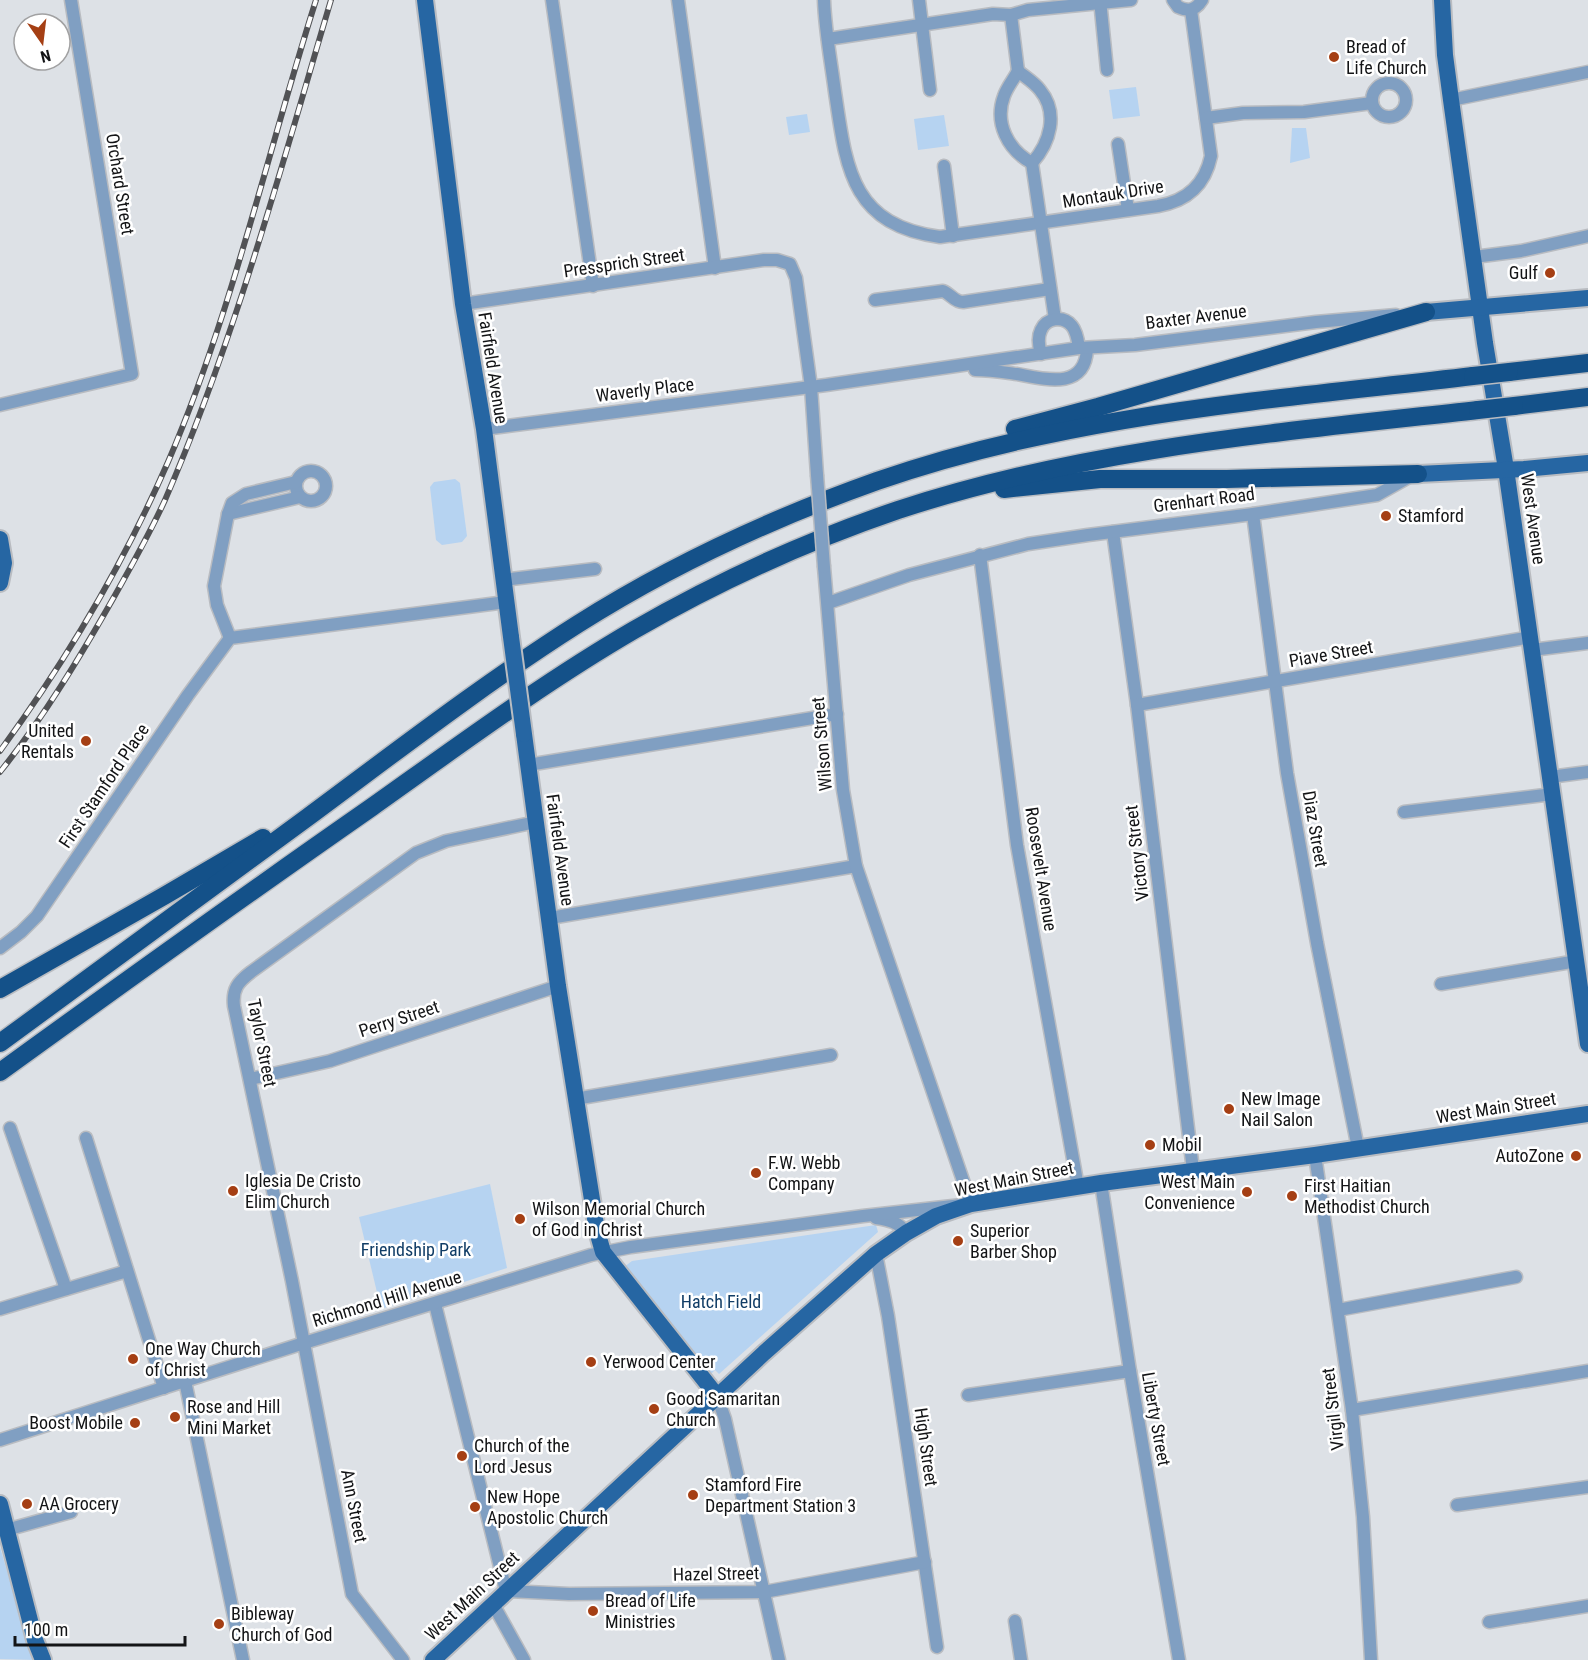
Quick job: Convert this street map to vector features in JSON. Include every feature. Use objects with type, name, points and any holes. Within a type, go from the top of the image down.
[{"type":"highway","points":[[0,1043],[514,666],[617,600],[690,561],[746,534],[831,498],[1017,428],[1098,407],[1426,312]]},
{"type":"highway","points":[[880,480],[999,445],[1120,420],[1201,408],[1588,363]]},
{"type":"highway","points":[[0,1072],[464,742],[600,650],[671,609],[743,573],[857,525],[934,499],[1052,468],[1133,452],[1588,397]]},
{"type":"highway","points":[[934,499],[1100,478],[1227,479],[1418,474]]},
{"type":"highway","points":[[0,989],[195,879],[347,788]]},
{"type":"main road","name":"Fairfield Avenue","points":[[425,0],[463,304],[484,429],[558,986],[597,1231],[603,1252],[717,1396]]},
{"type":"main road","name":"West Avenue","points":[[1442,0],[1445,55],[1451,100],[1532,644],[1588,1044]]},
{"type":"main road","name":"Baxter Avenue","points":[[1426,312],[1588,298]]},
{"type":"main road","name":"Grenhart Road","points":[[1418,474],[1588,463]]},
{"type":"main road","points":[[0,539],[4,563],[0,583]]},
{"type":"main road","name":"West Main Street","points":[[433,1660],[717,1396],[876,1254],[936,1216],[971,1204],[1078,1186],[1315,1155],[1588,1114]]},
{"type":"main road","points":[[0,1504],[35,1640],[43,1660]]},
{"type":"street","name":"Orchard Street","points":[[0,405],[132,374],[71,0]]},
{"type":"street","points":[[552,0],[593,286]]},
{"type":"street","points":[[678,0],[715,268]]},
{"type":"street","name":"Montauk Drive","points":[[824,0],[842,138],[852,179],[875,210],[897,225],[921,234],[940,237],[1172,204],[1196,188],[1206,173],[1211,156],[1191,10]]},
{"type":"street","points":[[919,0],[930,90]]},
{"type":"street","points":[[828,39],[993,14],[1011,15],[1028,10],[1131,0]]},
{"type":"street","points":[[1173,0],[1178,7],[1191,10],[1198,7],[1202,0]]},
{"type":"street","points":[[1100,2],[1107,70]]},
{"type":"street","points":[[1011,15],[1018,71],[1005,94],[1001,107],[1002,122],[1009,144],[1023,159],[1032,163]]},
{"type":"street","points":[[1018,71],[1040,90],[1051,121],[1049,138],[1039,156],[1032,163]]},
{"type":"street","points":[[1451,100],[1588,72]]},
{"type":"street","points":[[1206,118],[1243,113],[1304,112],[1372,103]]},
{"type":"street","points":[[1118,144],[1128,210]]},
{"type":"street","points":[[1032,163],[1055,319]]},
{"type":"street","points":[[944,166],[953,236]]},
{"type":"street","points":[[1474,257],[1521,251],[1588,236]]},
{"type":"street","name":"Pressprich Street","points":[[463,304],[777,260],[790,264]]},
{"type":"street","name":"Wilson Street","points":[[790,264],[796,278],[811,387],[843,790],[856,866],[971,1204]]},
{"type":"street","points":[[875,300],[943,291],[958,302],[963,302],[1050,289]]},
{"type":"street","name":"Baxter Avenue","points":[[811,387],[1041,354],[1316,322],[1426,312]]},
{"type":"street","points":[[934,370],[994,370],[1065,380],[1081,369],[1086,357],[1071,324],[1062,319],[1047,322],[1041,330],[1039,340],[1041,354]]},
{"type":"street","name":"Waverly Place","points":[[484,429],[811,387]]},
{"type":"street","points":[[310,471],[320,474],[326,482],[325,492],[318,499],[309,501],[300,496],[296,490],[296,482],[301,474],[310,471]]},
{"type":"street","name":"Grenhart Road","points":[[828,603],[909,575],[1028,544],[1377,495],[1398,482],[1418,474]]},
{"type":"street","points":[[296,482],[246,495],[232,503],[214,586],[217,605],[230,638],[506,602]]},
{"type":"street","points":[[228,514],[300,496]]},
{"type":"street","name":"Diaz Street","points":[[1253,514],[1287,773],[1358,1148]]},
{"type":"street","name":"Victory Street","points":[[1113,532],[1137,705],[1193,1170]]},
{"type":"street","name":"Roosevelt Avenue","points":[[980,555],[1017,845],[1078,1186]]},
{"type":"street","points":[[503,580],[596,569]]},
{"type":"street","name":"First Stamford Place","points":[[0,948],[37,916],[188,695],[230,638]]},
{"type":"street","name":"Piave Street","points":[[1137,705],[1274,682],[1532,644],[1588,643]]},
{"type":"street","points":[[528,765],[837,714]]},
{"type":"street","points":[[1550,777],[1588,772]]},
{"type":"street","points":[[1404,812],[1553,794]]},
{"type":"street","name":"Taylor Street","points":[[304,1343],[233,999],[236,987],[240,981],[416,853],[446,841],[536,822]]},
{"type":"street","points":[[550,918],[856,866]]},
{"type":"street","points":[[1441,984],[1577,961]]},
{"type":"street","name":"Perry Street","points":[[250,1079],[330,1061],[558,986]]},
{"type":"street","points":[[575,1099],[831,1055]]},
{"type":"street","points":[[10,1128],[66,1288]]},
{"type":"street","points":[[86,1138],[164,1388]]},
{"type":"street","name":"Virgil Street","points":[[1315,1155],[1352,1410],[1363,1517],[1371,1660]]},
{"type":"street","name":"Liberty Street","points":[[1101,1183],[1179,1660]]},
{"type":"street","name":"Richmond Hill Avenue","points":[[0,1440],[304,1343],[603,1252],[864,1216],[971,1204]]},
{"type":"street","name":"Richmond Hill Avenue","points":[[864,1216],[891,1221],[901,1226],[906,1233]]},
{"type":"street","name":"High Street","points":[[876,1254],[888,1316],[938,1647]]},
{"type":"street","points":[[0,1309],[127,1271]]},
{"type":"street","points":[[1338,1310],[1516,1277]]},
{"type":"street","points":[[435,1304],[506,1591]]},
{"type":"street","name":"Ann Street","points":[[304,1343],[352,1594],[403,1660]]},
{"type":"street","points":[[968,1395],[1130,1371]]},
{"type":"street","points":[[1352,1410],[1588,1371]]},
{"type":"street","points":[[185,1381],[243,1660]]},
{"type":"street","name":"Fairfield Avenue","points":[[717,1396],[725,1419],[779,1660]]},
{"type":"street","points":[[1457,1505],[1588,1488]]},
{"type":"street","points":[[6,1530],[71,1512]]},
{"type":"street","name":"Hazel Street","points":[[506,1591],[569,1594],[764,1592],[925,1562]]},
{"type":"street","points":[[493,1604],[524,1660]]},
{"type":"street","points":[[1489,1622],[1588,1606]]},
{"type":"street","points":[[1015,1622],[1022,1660]]},
{"type":"green space","points":[[1136,87],[1140,116],[1113,119],[1109,90]]},
{"type":"green space","points":[[807,114],[810,132],[789,135],[786,117]]},
{"type":"green space","points":[[944,115],[949,146],[918,150],[914,119]]},
{"type":"green space","points":[[1292,128],[1306,128],[1310,158],[1290,163]]},
{"type":"green space","points":[[455,479],[460,483],[467,536],[462,542],[442,545],[436,540],[430,487],[434,482]]},
{"type":"green space","name":"Friendship Park","points":[[490,1184],[507,1268],[381,1309],[359,1217]]},
{"type":"green space","name":"Hatch Field","points":[[876,1225],[878,1232],[719,1374],[715,1370],[710,1375],[624,1267],[632,1261]]},
{"type":"green space","points":[[0,1547],[27,1640],[35,1660],[0,1659]]},
{"type":"railway","points":[[0,751],[48,682],[92,611],[132,538],[168,462],[191,406],[230,291],[316,0]]},
{"type":"railway","points":[[0,772],[32,730],[75,664],[134,561],[165,500],[213,378],[256,253],[331,0]]},
{"type":"place","name":"Bread of Life Church","points":[[1334,57]]},
{"type":"place","name":"Gulf","points":[[1550,273]]},
{"type":"place","name":"Stamford","points":[[1386,516]]},
{"type":"place","name":"United Rentals","points":[[86,741]]},
{"type":"place","name":"New Image Nail Salon","points":[[1229,1109]]},
{"type":"place","name":"Mobil","points":[[1150,1145]]},
{"type":"place","name":"AutoZone","points":[[1576,1156]]},
{"type":"place","name":"F.W. Webb Company","points":[[756,1173]]},
{"type":"place","name":"Iglesia De Cristo Elim Church","points":[[233,1191]]},
{"type":"place","name":"West Main Convenience","points":[[1247,1192]]},
{"type":"place","name":"First Haitian Methodist Church","points":[[1292,1196]]},
{"type":"place","name":"Wilson Memorial Church of God in Christ","points":[[520,1219]]},
{"type":"place","name":"Superior Barber Shop","points":[[958,1241]]},
{"type":"place","name":"One Way Church of Christ","points":[[133,1359]]},
{"type":"place","name":"Yerwood Center","points":[[591,1362]]},
{"type":"place","name":"Good Samaritan Church","points":[[654,1409]]},
{"type":"place","name":"Rose and Hill Mini Market","points":[[175,1417]]},
{"type":"place","name":"Boost Mobile","points":[[135,1423]]},
{"type":"place","name":"Church of the Lord Jesus","points":[[462,1456]]},
{"type":"place","name":"Stamford Fire Department Station 3","points":[[693,1495]]},
{"type":"place","name":"AA Grocery","points":[[27,1504]]},
{"type":"place","name":"New Hope Apostolic Church","points":[[475,1507]]},
{"type":"place","name":"Bread of Life Ministries","points":[[593,1611]]},
{"type":"place","name":"Bibleway Church of God","points":[[219,1624]]}]
